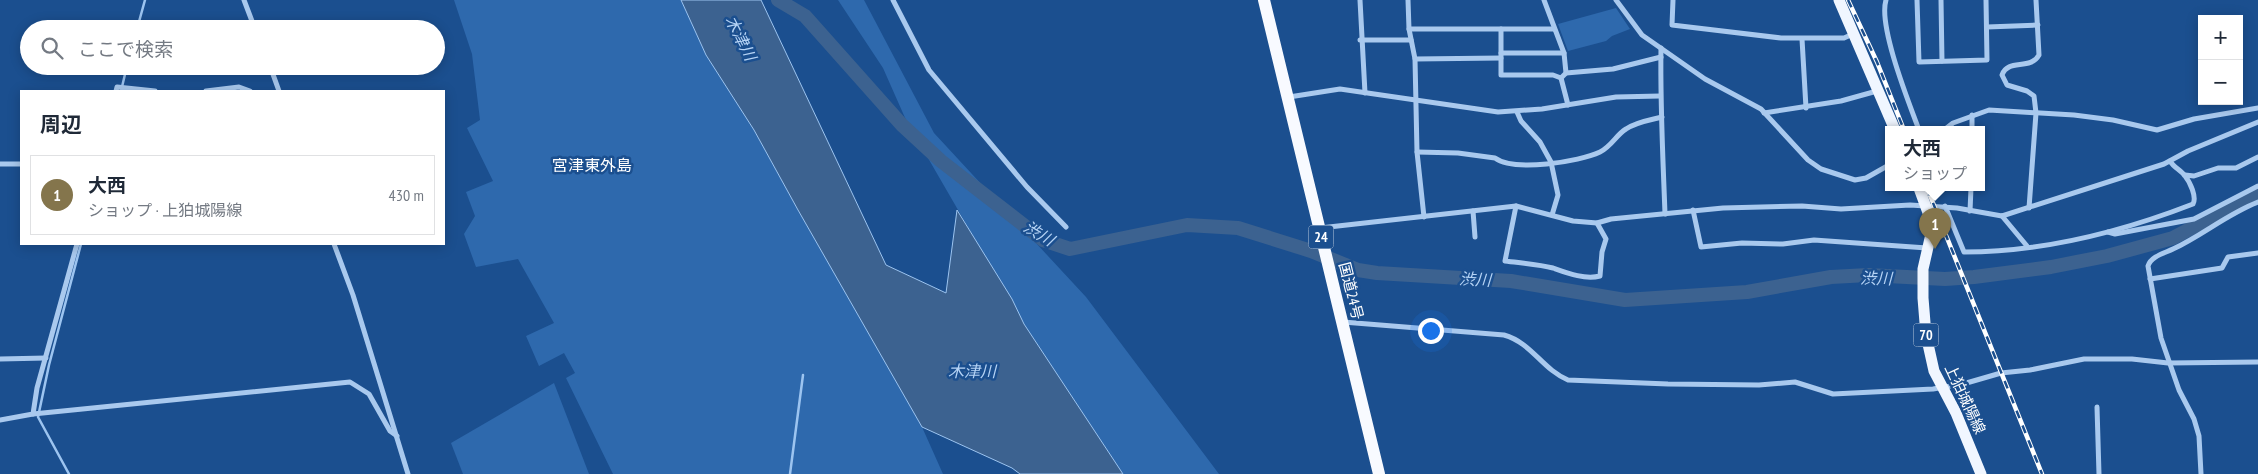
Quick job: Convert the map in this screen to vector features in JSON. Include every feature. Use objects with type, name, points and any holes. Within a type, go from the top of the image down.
[{"type":"highway","name":"国道24号","points":[[1264,0],[1343,322],[1378,474]]},
{"type":"main road","points":[[1839,0],[1893,126]]},
{"type":"main road","name":"上狛城陽線","points":[[1920,191],[1927,206],[1931,234],[1924,269],[1926,335],[1934,371],[1956,413],[1981,474]]},
{"type":"street","points":[[244,0],[252,20]]},
{"type":"street","points":[[893,0],[929,70],[1028,187],[1066,227]]},
{"type":"street","points":[[1360,0],[1360,40],[1365,93]]},
{"type":"street","points":[[1408,0],[1409,29],[1416,59],[1417,152],[1424,217]]},
{"type":"street","points":[[1544,0],[1564,52],[1566,73]]},
{"type":"street","points":[[1616,0],[1642,35],[1705,79],[1752,104],[1764,113],[1808,160],[1833,174],[1856,180],[1866,178],[1885,167]]},
{"type":"street","points":[[1673,0],[1672,25],[1746,35],[1802,39],[1844,38],[1854,34]]},
{"type":"street","points":[[1886,0],[1884,13],[1896,68],[1918,126]]},
{"type":"street","points":[[1917,0],[1918,62],[1987,60],[1986,0]]},
{"type":"street","points":[[1941,0],[1942,61]]},
{"type":"street","points":[[2029,208],[2036,113],[2032,93],[2007,85],[2002,75],[2005,68],[2009,66],[2028,64],[2037,58],[2039,52],[2036,0]]},
{"type":"street","points":[[1986,27],[2038,25]]},
{"type":"street","points":[[1409,29],[1554,29]]},
{"type":"street","points":[[1502,29],[1502,75],[1552,75],[1561,78]]},
{"type":"street","points":[[1802,39],[1806,108]]},
{"type":"street","points":[[1360,40],[1411,40]]},
{"type":"street","points":[[1661,48],[1660,96],[1665,214]]},
{"type":"street","points":[[1416,59],[1564,52]]},
{"type":"street","points":[[1561,78],[1566,73],[1613,69],[1661,57]]},
{"type":"street","points":[[273,75],[279,90]]},
{"type":"street","points":[[1561,78],[1568,106]]},
{"type":"street","points":[[116,90],[116,87],[146,90]]},
{"type":"street","points":[[214,90],[239,87],[247,90]]},
{"type":"street","points":[[1287,97],[1340,89],[1498,112],[1518,112],[1568,106],[1616,97],[1660,96]]},
{"type":"street","points":[[1764,113],[1806,108],[1878,90]]},
{"type":"street","points":[[1950,126],[1972,115],[1989,110],[2074,115],[2113,120],[2156,130],[2194,119],[2258,108]]},
{"type":"street","points":[[1518,112],[1521,120],[1540,142],[1551,162],[1558,195],[1552,215]]},
{"type":"street","points":[[1972,115],[1972,126]]},
{"type":"street","points":[[1417,152],[1458,153],[1495,158],[1499,161],[1520,164],[1558,162],[1598,153],[1613,144],[1624,130],[1641,122],[1662,117]]},
{"type":"street","points":[[1319,228],[1516,206],[1573,221],[1597,223],[1611,219],[1733,207],[1802,206],[1841,208],[1945,206],[2002,216],[2170,161],[2188,151],[2258,122]]},
{"type":"street","points":[[2170,161],[2173,167],[2185,175],[2194,176],[2218,168],[2236,168],[2258,158]]},
{"type":"street","points":[[0,164],[20,164]]},
{"type":"street","points":[[1945,206],[1964,252],[2000,251],[2054,243],[2107,232],[2138,224],[2193,204],[2195,199],[2185,175]]},
{"type":"street","points":[[2107,232],[2115,234],[2171,224],[2207,213],[2258,186]]},
{"type":"street","points":[[1970,211],[1971,191]]},
{"type":"street","points":[[2201,474],[2199,436],[2194,419],[2179,390],[2160,338],[2149,262],[2197,238],[2214,224],[2258,202]]},
{"type":"street","points":[[1516,206],[1505,261],[1552,268],[1594,278],[1600,276],[1602,252],[1606,239],[1597,223]]},
{"type":"street","points":[[1693,210],[1701,247],[1742,243],[1782,244],[1814,240],[1928,248]]},
{"type":"street","points":[[1473,211],[1474,237]]},
{"type":"street","points":[[2207,213],[2214,224]]},
{"type":"street","points":[[2002,216],[2027,246]]},
{"type":"street","points":[[33,414],[77,245]]},
{"type":"street","points":[[334,245],[408,474]]},
{"type":"street","points":[[2150,279],[2222,268],[2228,257],[2258,253]]},
{"type":"street","points":[[1343,322],[1504,335],[1524,344],[1557,376],[1568,380],[1759,385],[1795,382],[1833,394],[1942,387],[1962,384],[2001,373],[2030,370],[2084,359],[2132,359],[2168,362],[2258,362]]},
{"type":"street","points":[[0,359],[46,358]]},
{"type":"street","points":[[0,420],[33,414],[350,382],[369,394],[390,431],[397,436]]},
{"type":"street","points":[[2097,407],[2099,474]]},
{"type":"shaded area","points":[[454,0],[681,0],[706,55],[754,130],[891,372],[922,427],[943,474],[613,474],[566,378],[575,373],[564,353],[539,366],[526,336],[554,323],[518,259],[476,267],[464,234],[475,216],[466,192],[493,181],[467,128],[480,120],[472,54]]},
{"type":"shaded area","points":[[838,0],[864,0],[934,133],[1086,297],[1219,474],[1123,474],[1024,324],[906,120],[883,68]]},
{"type":"shaded area","points":[[1616,8],[1630,29],[1612,36],[1606,41],[1568,51],[1558,24]]},
{"type":"shaded area","points":[[554,383],[589,474],[463,474],[451,443]]},
{"type":"water","name":"木津川","points":[[681,0],[761,0],[886,265],[946,293],[957,210],[1012,299],[1024,324],[1123,474],[1020,474],[1012,468],[922,427],[754,130],[706,55]]},
{"type":"waterway","points":[[139,20],[145,0]]},
{"type":"waterway","name":"渋川","points":[[778,0],[805,16],[902,125],[941,161],[1043,240],[1070,249],[1187,225],[1238,228],[1311,251],[1358,270],[1377,273],[1511,281],[1625,300],[1747,292],[1831,277],[1868,275],[1945,279],[2051,267],[2107,256],[2173,238],[2258,193]]},
{"type":"waterway","points":[[121,90],[125,75]]},
{"type":"waterway","points":[[69,474],[38,417],[49,365],[81,245]]},
{"type":"waterway","points":[[790,474],[803,375]]},
{"type":"railway","points":[[1848,0],[1877,62],[1902,126]]},
{"type":"railway","points":[[1928,191],[2042,474]]},
{"type":"place","name":"大西","points":[[1935,249]]},
{"type":"district","name":"宮津東外島","points":[[592,165]]}]
